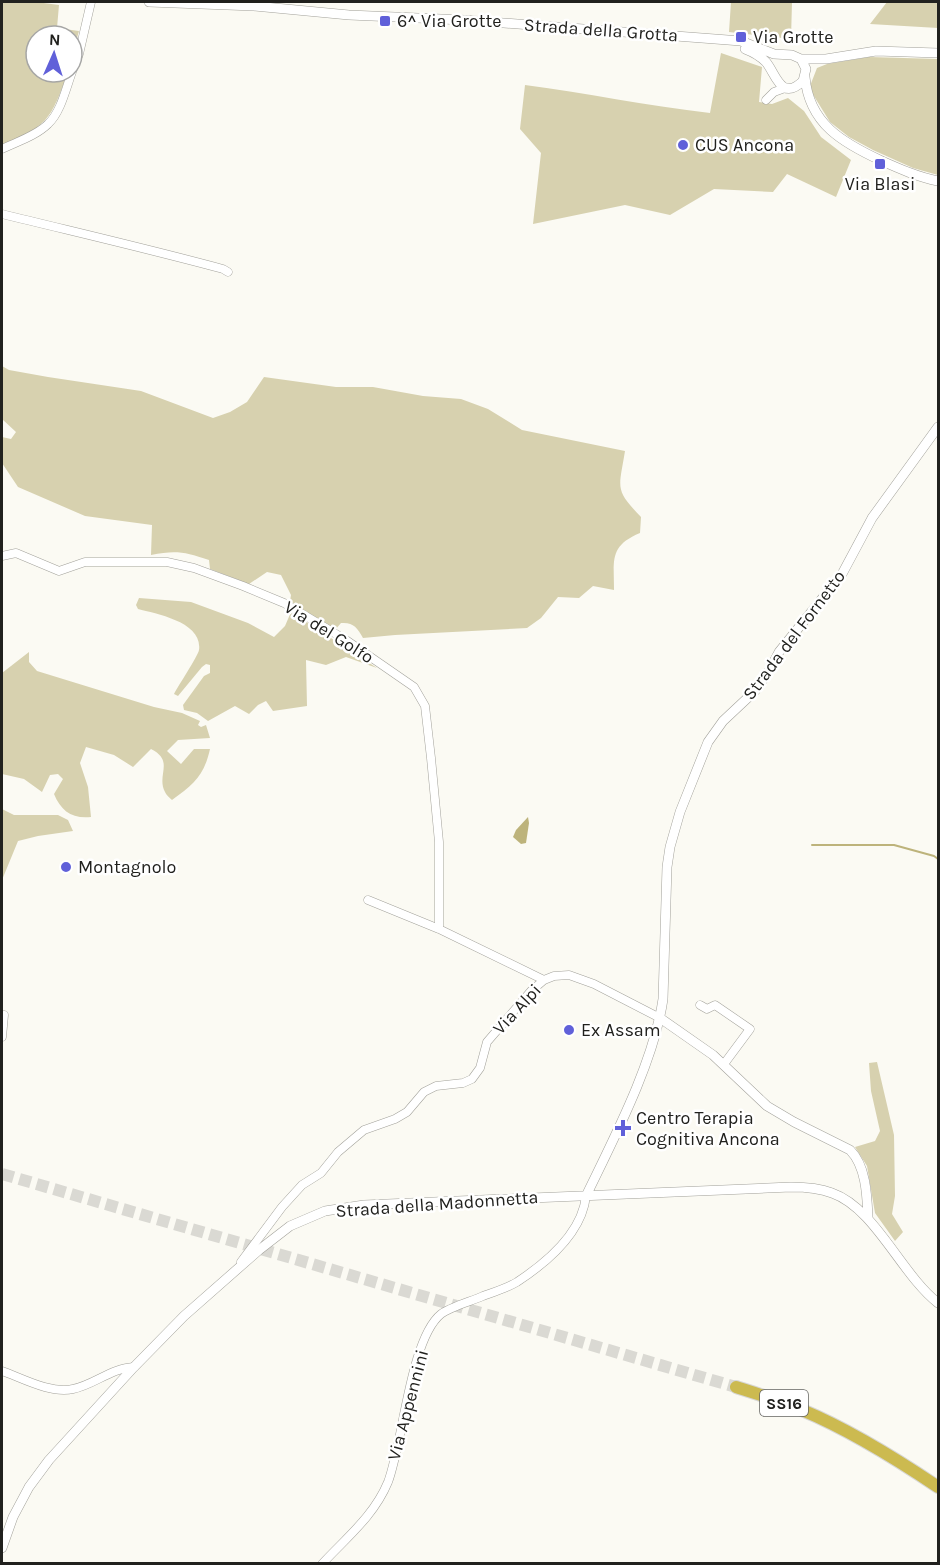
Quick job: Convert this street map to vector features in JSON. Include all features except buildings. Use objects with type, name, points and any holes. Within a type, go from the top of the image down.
[{"type":"highway","name":"SS16","points":[[736,1387],[801,1409],[830,1423],[896,1459],[939,1487]]},
{"type":"street","points":[[84,32],[91,2]]},
{"type":"street","name":"Strada della Grotta","points":[[149,2],[254,6],[349,15],[464,20],[741,42],[774,54],[795,55],[801,59],[826,59],[876,51],[939,53]]},
{"type":"street","name":"Strada della Grotta","points":[[729,41],[760,57],[778,83],[789,88]]},
{"type":"street","name":"Strada della Grotta","points":[[786,55],[777,60],[766,100],[774,92],[801,84],[806,74],[826,59]]},
{"type":"street","points":[[801,59],[805,64],[807,92],[813,107],[837,137],[851,146],[919,176],[939,181]]},
{"type":"street","points":[[2,149],[49,124],[67,84]]},
{"type":"street","points":[[789,88],[813,107]]},
{"type":"street","points":[[2,214],[148,248],[228,272]]},
{"type":"street","name":"Strada del Fornetto","points":[[586,1196],[643,1070],[660,1018],[663,999],[667,867],[670,847],[680,812],[708,742],[723,721],[754,691],[783,645],[842,574],[872,518],[939,427]]},
{"type":"street","name":"Via del Golfo","points":[[2,556],[16,553],[59,571],[85,562],[167,562],[194,568],[284,603],[346,640],[414,687],[425,706],[431,758],[439,842],[439,929]]},
{"type":"street","points":[[368,900],[439,929],[544,980]]},
{"type":"street","name":"Via Alpi","points":[[236,1269],[282,1207],[302,1185],[321,1173],[338,1152],[363,1130],[395,1119],[407,1112],[424,1092],[436,1086],[463,1083],[472,1079],[480,1068],[487,1042],[531,991],[544,980],[554,976],[569,975],[594,984],[660,1018],[723,1064],[767,1106],[794,1122],[835,1141],[856,1156],[862,1174],[868,1217]]},
{"type":"street","points":[[700,1005],[707,1009],[715,1005],[750,1029],[723,1064]]},
{"type":"street","points":[[2,1037],[4,1015]]},
{"type":"street","name":"Strada della Madonnetta","points":[[2,1548],[13,1517],[49,1460],[134,1367],[236,1269],[290,1226],[306,1218],[342,1208],[791,1187],[814,1188],[834,1193],[850,1202],[868,1217],[910,1274],[926,1293],[939,1303]]},
{"type":"street","name":"Via Appennini","points":[[322,1563],[361,1525],[388,1483],[416,1364],[429,1330],[441,1314],[516,1283],[556,1251],[579,1220],[585,1208],[586,1196]]},
{"type":"street","points":[[2,1371],[63,1390],[74,1389],[123,1368],[134,1367]]},
{"type":"shaded area","points":[[2,2],[59,5],[57,24],[24,24],[24,84],[63,84],[57,101],[39,126],[2,146]]},
{"type":"shaded area","points":[[731,2],[792,2],[791,39],[729,32]]},
{"type":"shaded area","points":[[887,2],[938,2],[938,28],[870,24]]},
{"type":"shaded area","name":"CUS Ancona","points":[[721,53],[762,67],[759,102],[772,104],[788,98],[804,111],[821,137],[851,160],[836,197],[787,174],[773,192],[714,189],[670,215],[625,205],[533,224],[541,153],[520,129],[525,85],[710,113]]},
{"type":"shaded area","points":[[869,57],[938,59],[938,175],[913,168],[849,137],[830,122],[812,93],[810,86],[817,68],[827,64]]},
{"type":"shaded area","points":[[2,366],[9,370],[141,391],[213,418],[230,412],[247,402],[264,377],[336,387],[373,387],[423,396],[461,399],[488,409],[522,430],[625,451],[620,481],[622,494],[641,517],[640,533],[623,543],[615,555],[614,590],[593,586],[579,598],[558,597],[541,618],[527,628],[363,638],[352,624],[341,623],[335,630],[290,601],[291,595],[281,575],[267,572],[249,584],[210,569],[209,560],[201,557],[174,552],[151,555],[152,525],[85,516],[18,487],[2,463],[2,437],[11,439],[16,432],[2,419]]},
{"type":"shaded area","points":[[139,598],[191,602],[248,623],[274,637],[285,626],[291,612],[377,668],[346,657],[326,665],[306,660],[307,706],[273,711],[266,701],[249,714],[235,706],[208,721],[197,713],[184,710],[183,705],[204,676],[210,673],[210,665],[206,664],[202,667],[178,696],[174,694],[199,650],[194,632],[177,621],[138,609],[136,605]]},
{"type":"shaded area","points":[[29,652],[29,662],[37,671],[154,707],[182,713],[200,721],[198,725],[201,727],[206,725],[210,738],[178,740],[167,751],[181,764],[194,749],[210,749],[205,766],[197,779],[172,800],[166,794],[163,786],[164,763],[162,758],[151,749],[133,767],[114,755],[86,747],[80,763],[88,787],[91,817],[78,817],[68,813],[54,794],[63,779],[58,774],[50,775],[42,792],[24,779],[2,774],[2,673]]},
{"type":"shaded area","points":[[2,809],[14,815],[58,815],[68,820],[73,831],[18,841],[2,880]]},
{"type":"shaded area","points":[[528,817],[526,843],[521,844],[513,837]]},
{"type":"shaded area","points":[[877,1062],[894,1135],[895,1196],[892,1214],[903,1232],[895,1241],[875,1213],[867,1166],[855,1147],[875,1141],[880,1131],[871,1091],[869,1063]]},
{"type":"waterway","points":[[812,845],[894,845],[938,859]]},
{"type":"tunnel","points":[[2,1174],[736,1387]]},
{"type":"place","name":"6^ Via Grotte","points":[[385,21]]},
{"type":"place","name":"Via Grotte","points":[[741,37]]},
{"type":"place","name":"CUS Ancona","points":[[683,145]]},
{"type":"place","name":"Via Blasi","points":[[880,164]]},
{"type":"place","name":"Montagnolo","points":[[66,867]]},
{"type":"place","name":"Ex Assam","points":[[569,1030]]},
{"type":"place","name":"Centro Terapia Cognitiva Ancona","points":[[623,1128]]}]
